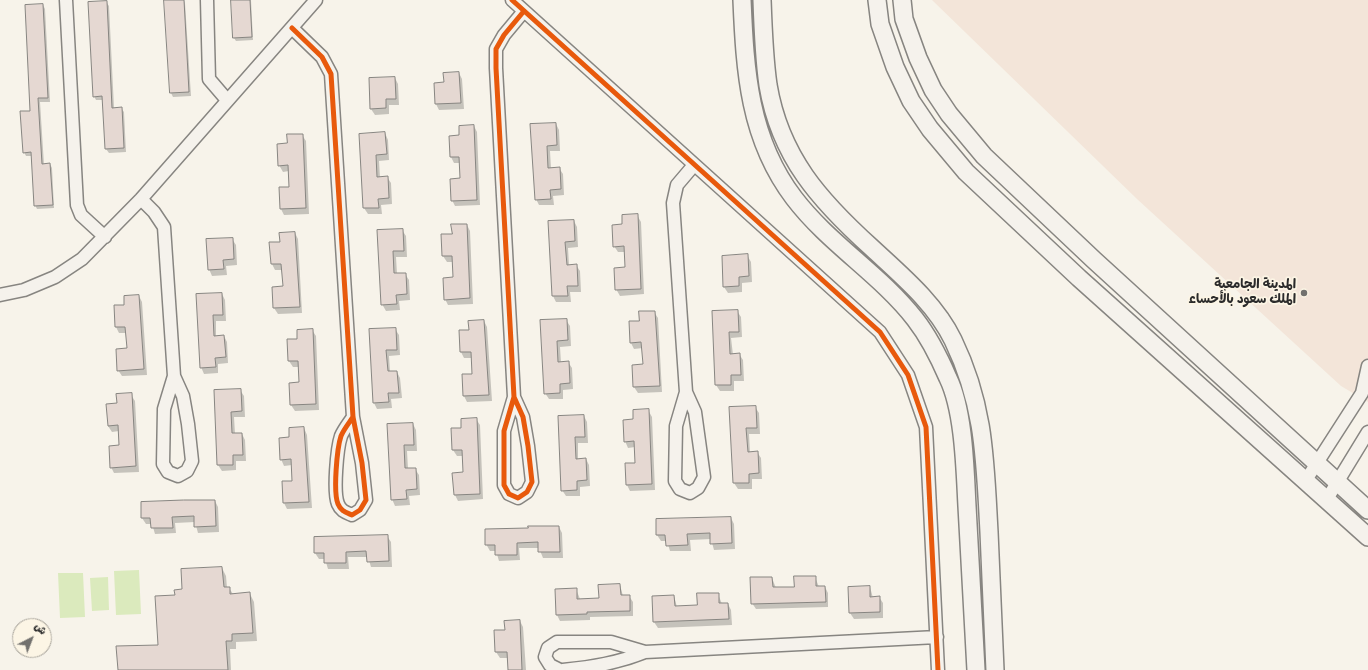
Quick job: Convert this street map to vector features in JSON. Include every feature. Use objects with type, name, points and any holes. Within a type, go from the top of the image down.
[{"type":"main road","points":[[742,0],[744,54],[750,99],[757,126],[774,166],[794,199],[822,229],[899,302],[915,320],[934,348],[950,380],[959,418],[964,460],[976,670]]},
{"type":"main road","points":[[762,0],[764,52],[774,111],[787,147],[800,170],[813,188],[841,220],[904,278],[929,305],[952,338],[968,374],[981,420],[985,460],[995,670]]},
{"type":"main road","points":[[877,0],[880,24],[895,67],[911,102],[930,129],[966,172],[1079,278],[1368,536]]},
{"type":"main road","points":[[902,0],[904,19],[918,58],[933,90],[949,114],[984,156],[1316,464],[1368,510]]},
{"type":"main road","points":[[967,515],[988,514]]},
{"type":"street","points":[[66,0],[77,205],[81,215],[105,237]]},
{"type":"street","points":[[207,0],[209,79],[227,100]]},
{"type":"street","points":[[0,295],[24,290],[55,277],[82,259],[105,237],[141,198],[316,0]]},
{"type":"street","points":[[512,0],[880,332],[908,375],[926,427],[938,670]]},
{"type":"street","points":[[514,397],[523,417],[532,482],[527,492],[518,498],[509,494],[504,486],[504,431],[514,397],[496,49],[504,35],[524,11]]},
{"type":"street","points":[[292,28],[322,57],[331,74],[352,417],[362,463],[366,500],[360,510],[352,515],[342,511],[337,503],[336,466],[337,448],[342,434],[352,417]]},
{"type":"street","points":[[686,392],[676,426],[675,481],[680,489],[690,493],[698,488],[704,477],[694,412],[686,392],[672,203],[677,185],[694,165]]},
{"type":"street","points":[[141,198],[164,226],[174,376],[182,396],[188,424],[192,461],[187,471],[178,476],[168,472],[163,464],[164,409],[174,376]]},
{"type":"street","points":[[1306,480],[1362,393],[1368,366]]},
{"type":"street","points":[[1327,499],[1368,432]]},
{"type":"street","points":[[645,652],[611,642],[557,642],[548,648],[545,656],[550,665],[561,670],[597,667],[625,660],[645,652],[937,637]]},
{"type":"shaded area","name":"المدينة الجامعية الملك سعود بالأحساء","points":[[932,0],[1368,0],[1368,402],[1341,386],[1137,199]]},
{"type":"green space","points":[[139,570],[141,614],[116,615],[114,571]]},
{"type":"green space","points":[[58,573],[83,573],[85,617],[60,618]]},
{"type":"green space","points":[[108,577],[109,610],[92,611],[90,578]]},
{"type":"building","points":[[164,0],[184,0],[189,92],[170,93]]},
{"type":"building","points":[[231,0],[250,0],[252,37],[233,38]]},
{"type":"building","points":[[107,1],[112,108],[122,107],[124,148],[105,149],[102,96],[93,97],[88,2]]},
{"type":"building","points":[[43,4],[48,98],[38,98],[42,164],[50,163],[53,205],[34,206],[31,152],[23,153],[20,111],[30,111],[25,5]]},
{"type":"building","points":[[459,72],[461,103],[435,104],[434,83],[444,82],[443,73]]},
{"type":"building","points":[[395,77],[396,99],[386,99],[386,108],[370,109],[369,78]]},
{"type":"building","points":[[556,123],[557,145],[547,146],[548,168],[560,167],[561,189],[550,190],[551,199],[535,200],[530,124]]},
{"type":"building","points":[[474,125],[477,200],[451,201],[450,179],[460,178],[459,157],[450,157],[449,136],[459,135],[459,126]]},
{"type":"building","points":[[385,132],[387,154],[376,155],[377,177],[388,176],[389,198],[378,199],[379,208],[363,208],[359,134]]},
{"type":"building","points":[[287,134],[303,134],[306,208],[280,209],[279,187],[289,187],[288,165],[278,166],[277,144],[287,143]]},
{"type":"building","points":[[638,214],[641,289],[615,290],[614,268],[625,267],[624,246],[613,247],[612,225],[622,224],[622,215]]},
{"type":"building","points":[[574,220],[575,241],[565,242],[567,265],[577,264],[578,286],[567,286],[568,296],[552,296],[548,221]]},
{"type":"building","points":[[451,224],[467,224],[470,298],[444,300],[443,278],[453,277],[452,256],[442,256],[441,234],[452,234]]},
{"type":"building","points":[[403,229],[404,251],[393,251],[394,273],[406,273],[407,294],[396,295],[397,304],[381,305],[377,230]]},
{"type":"building","points":[[295,232],[300,307],[273,308],[272,287],[283,286],[281,264],[271,264],[269,242],[280,242],[279,233]]},
{"type":"building","points":[[233,238],[234,259],[223,260],[224,269],[208,270],[206,239]]},
{"type":"building","points":[[748,254],[749,276],[739,277],[739,286],[723,287],[722,256]]},
{"type":"building","points":[[222,293],[223,315],[213,315],[214,336],[224,335],[226,357],[215,358],[216,367],[200,368],[196,294]]},
{"type":"building","points":[[139,295],[144,369],[117,371],[116,349],[127,348],[125,327],[115,327],[114,305],[124,305],[124,296]]},
{"type":"building","points":[[738,310],[739,332],[729,332],[730,354],[740,353],[741,375],[731,375],[731,385],[715,385],[712,311]]},
{"type":"building","points":[[639,311],[655,311],[660,386],[633,387],[632,365],[643,364],[641,342],[630,343],[629,321],[639,321]]},
{"type":"building","points":[[567,319],[568,340],[557,341],[558,362],[569,361],[570,383],[560,384],[560,393],[544,394],[540,320]]},
{"type":"building","points":[[484,320],[489,395],[463,396],[462,374],[472,374],[471,352],[460,352],[459,330],[469,330],[468,321]]},
{"type":"building","points":[[396,328],[397,350],[386,350],[388,371],[397,371],[399,393],[388,393],[389,402],[373,403],[369,329]]},
{"type":"building","points":[[313,329],[316,404],[290,405],[289,383],[299,382],[298,361],[288,361],[287,339],[297,339],[297,330]]},
{"type":"building","points":[[241,389],[242,411],[231,412],[232,433],[242,433],[243,455],[233,455],[233,465],[217,465],[214,390]]},
{"type":"building","points":[[132,393],[136,466],[110,468],[109,446],[119,445],[118,425],[108,426],[106,404],[117,403],[116,394]]},
{"type":"building","points":[[756,406],[757,428],[746,428],[748,452],[758,451],[759,473],[749,474],[749,483],[733,483],[729,407]]},
{"type":"building","points":[[649,409],[652,484],[626,485],[625,463],[635,463],[634,441],[624,442],[623,420],[633,419],[633,410]]},
{"type":"building","points":[[584,415],[585,437],[575,437],[576,459],[586,458],[587,480],[577,481],[577,490],[561,491],[558,416]]},
{"type":"building","points":[[477,418],[480,494],[454,495],[452,473],[463,472],[462,450],[452,450],[451,428],[461,428],[461,419]]},
{"type":"building","points":[[413,423],[414,445],[404,445],[405,468],[416,468],[417,489],[406,490],[407,499],[391,500],[387,424]]},
{"type":"building","points":[[304,427],[309,502],[283,503],[282,481],[292,481],[291,459],[280,460],[279,438],[289,437],[289,428]]},
{"type":"building","points":[[215,500],[216,526],[194,527],[194,516],[172,517],[173,528],[151,528],[150,518],[141,518],[141,502]]},
{"type":"building","points":[[731,517],[732,543],[710,544],[710,533],[687,534],[688,545],[666,546],[665,535],[656,535],[656,519]]},
{"type":"building","points":[[528,526],[559,526],[560,552],[538,552],[538,542],[517,543],[517,555],[495,555],[495,545],[485,545],[485,529],[528,528]]},
{"type":"building","points":[[388,535],[389,561],[367,562],[366,551],[346,552],[346,563],[324,563],[324,553],[314,553],[314,537]]},
{"type":"building","points":[[222,567],[224,587],[230,587],[230,594],[250,592],[253,633],[232,634],[232,641],[226,641],[228,670],[118,670],[116,646],[158,645],[155,596],[175,595],[174,590],[182,589],[181,569]]},
{"type":"building","points":[[794,576],[816,576],[816,586],[825,586],[826,602],[751,604],[750,577],[772,577],[773,587],[794,587]]},
{"type":"building","points":[[620,584],[621,595],[630,595],[630,611],[587,612],[587,614],[556,615],[555,589],[577,588],[577,599],[599,598],[598,585]]},
{"type":"building","points":[[870,586],[870,597],[880,596],[880,612],[849,613],[848,587]]},
{"type":"building","points":[[697,593],[719,593],[719,603],[728,603],[729,619],[653,622],[652,596],[674,595],[675,606],[697,605]]},
{"type":"building","points":[[520,620],[522,670],[508,670],[507,652],[495,652],[494,630],[505,630],[504,621]]},
{"type":"cycle path","points":[[512,0],[880,332],[908,375],[926,427],[938,670]]},
{"type":"cycle path","points":[[514,397],[523,417],[532,482],[527,492],[518,498],[509,494],[504,485],[504,431],[514,397],[496,49],[504,35],[524,11]]},
{"type":"cycle path","points":[[292,28],[322,57],[331,74],[353,417],[362,463],[366,500],[360,510],[352,515],[342,510],[338,504],[336,480],[337,460],[341,436],[353,417]]},
{"type":"place","name":"المدينة الجامعية الملك سعود بالأحساء","points":[[1304,293]]}]
